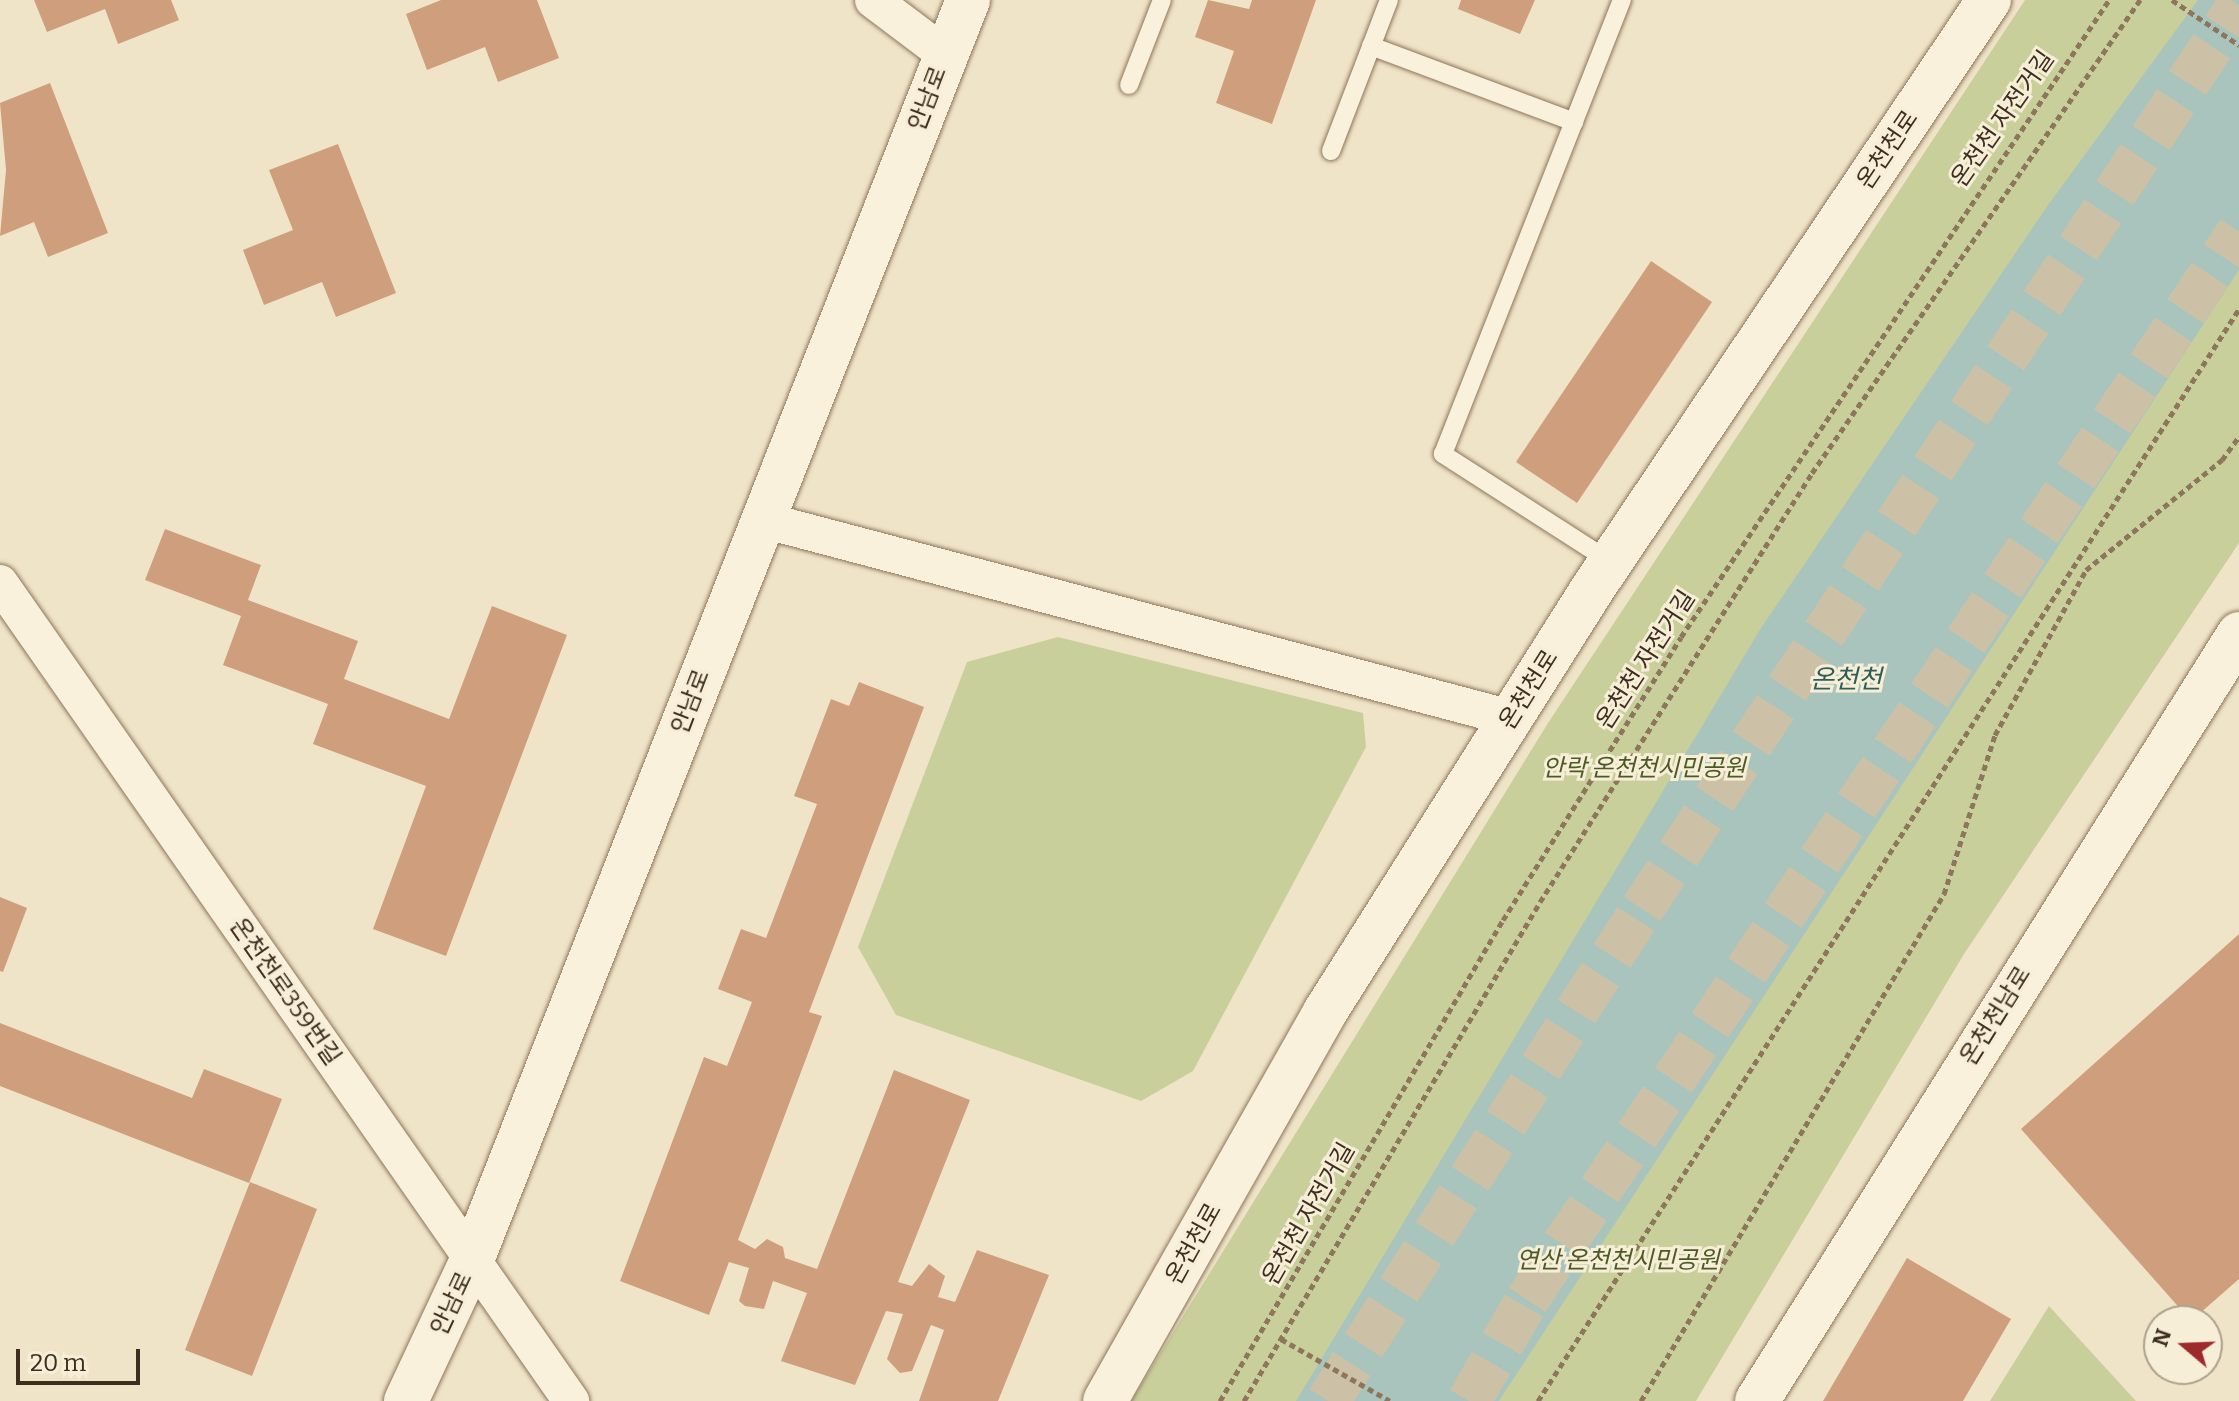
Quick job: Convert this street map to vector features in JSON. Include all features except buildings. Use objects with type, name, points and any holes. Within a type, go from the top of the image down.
[{"type":"street","points":[[873,0],[946,55]]},
{"type":"street","name":"안남로","points":[[406,1401],[472,1260],[968,0]]},
{"type":"street","name":"온천천로","points":[[1105,1401],[1325,1012],[1611,562],[1989,0]]},
{"type":"street","points":[[763,520],[1511,718]]},
{"type":"street","name":"온천천로359번길","points":[[0,583],[571,1401]]},
{"type":"street","name":"온천천남로","points":[[1757,1401],[2235,650]]},
{"type":"lane","points":[[1129,85],[1162,0]]},
{"type":"lane","points":[[1331,151],[1389,0]]},
{"type":"lane","points":[[1611,562],[1443,454],[1622,0]]},
{"type":"lane","points":[[1371,46],[1574,122]]},
{"type":"path","name":"온천천 자전거길","points":[[1220,1401],[1503,920],[1681,637],[2109,0]]},
{"type":"path","points":[[1244,1401],[1540,902],[1795,500],[2140,0]]},
{"type":"path","points":[[2172,0],[2239,45]]},
{"type":"path","points":[[1538,1401],[2239,309]]},
{"type":"path","points":[[1641,1401],[1944,894],[1995,735],[2086,570],[2222,460],[2239,437]]},
{"type":"path","points":[[1281,1339],[1390,1401]]},
{"type":"green space","points":[[2025,0],[2239,0],[2239,543],[1964,954],[1696,1401],[1131,1401],[1548,723]]},
{"type":"green space","points":[[1058,637],[1363,713],[1366,747],[1193,1071],[1141,1101],[896,1015],[858,947],[967,662]]},
{"type":"green space","points":[[2049,1306],[2136,1401],[1990,1401]]},
{"type":"water","name":"온천천","points":[[2198,0],[2239,0],[2239,270],[1499,1401],[1296,1401],[1761,628],[2048,205]]},
{"type":"tunnel","points":[[1328,1401],[1642,909],[2239,5]]},
{"type":"tunnel","points":[[1469,1401],[1527,1300],[2239,231]]},
{"type":"park label","name":"안락 온천천시민공원","points":[[1644,769]]},
{"type":"park label","name":"연산 온천천시민공원","points":[[1618,1261]]}]
